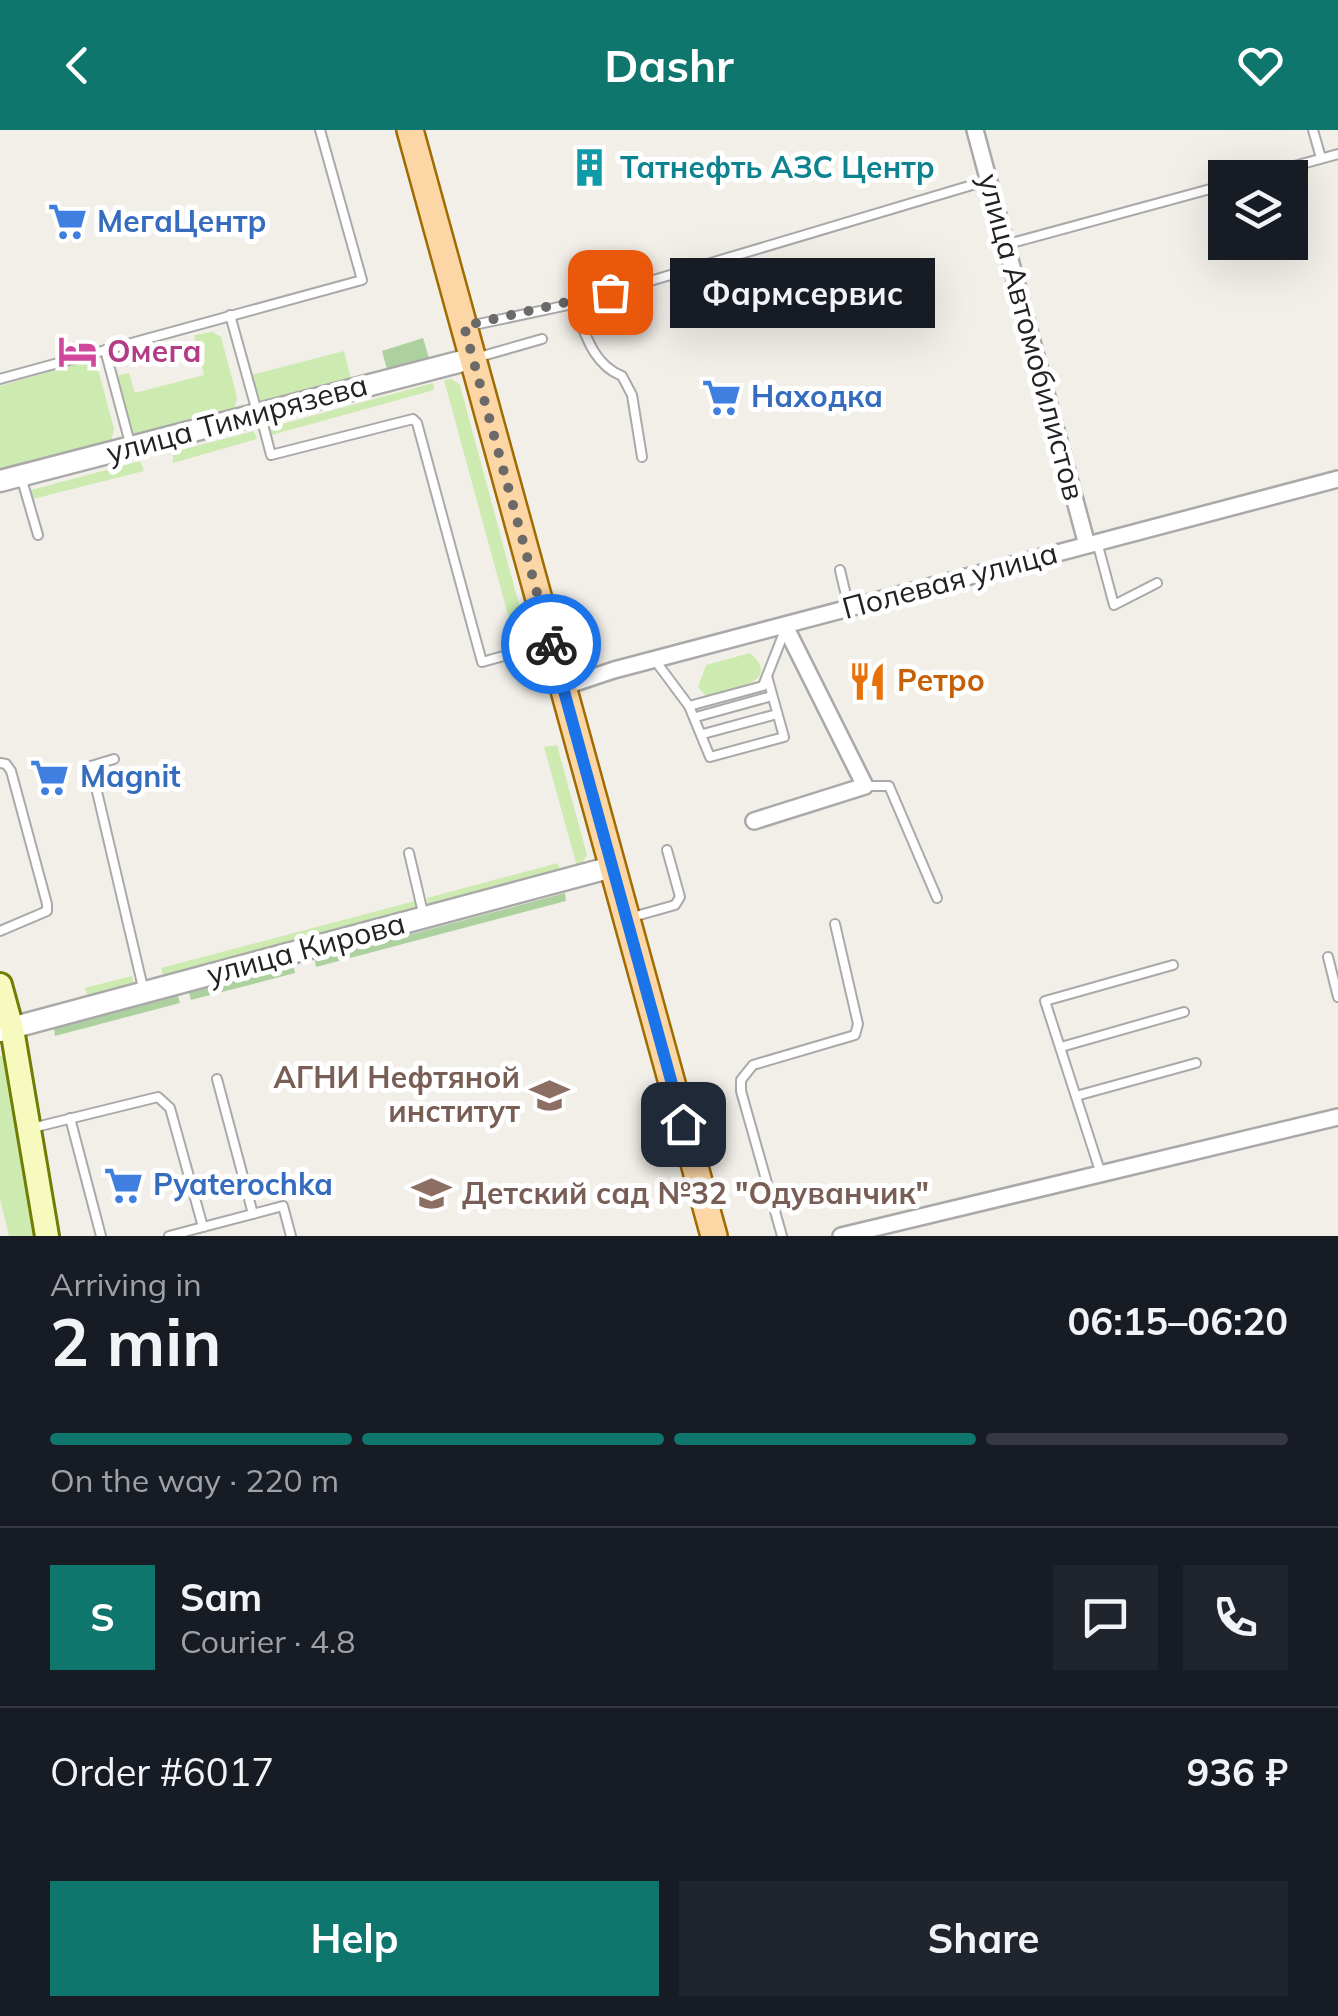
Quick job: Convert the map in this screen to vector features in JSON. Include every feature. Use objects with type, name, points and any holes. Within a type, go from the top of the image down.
[{"type":"main road","points":[[410,130],[714,1236]]},
{"type":"main road","points":[[0,985],[47,1236]]},
{"type":"street","name":"улица Автомобилистов","points":[[975,130],[1092,544]]},
{"type":"street","name":"улица Тимирязева","points":[[10,478],[474,358]]},
{"type":"street","name":"Полевая улица","points":[[563,686],[1338,479]]},
{"type":"street","points":[[754,821],[865,786],[785,628]]},
{"type":"street","name":"улица Кирова","points":[[6,1030],[612,867]]},
{"type":"street","points":[[841,1236],[1338,1117]]},
{"type":"lane","points":[[0,378],[362,280],[320,130]]},
{"type":"lane","points":[[1313,130],[1321,158]]},
{"type":"lane","points":[[1308,162],[1338,154]]},
{"type":"lane","points":[[464,326],[572,304],[989,180]]},
{"type":"lane","points":[[1006,244],[1208,189]]},
{"type":"lane","points":[[572,304],[595,355],[608,370],[622,376],[632,395],[642,456]]},
{"type":"lane","points":[[230,315],[271,455],[414,418],[482,662],[551,643]]},
{"type":"lane","points":[[474,358],[542,339]]},
{"type":"lane","points":[[105,350],[132,447]]},
{"type":"lane","points":[[10,478],[38,535]]},
{"type":"lane","points":[[1092,544],[1114,605],[1157,584]]},
{"type":"lane","points":[[840,570],[849,608]]},
{"type":"lane","points":[[688,706],[763,686],[785,628]]},
{"type":"lane","points":[[654,660],[696,717],[710,757],[784,737],[767,676]]},
{"type":"lane","points":[[696,717],[772,696]]},
{"type":"lane","points":[[703,734],[777,714]]},
{"type":"lane","points":[[114,759],[91,766],[144,992]]},
{"type":"lane","points":[[0,764],[6,764],[11,771],[47,911],[0,932]]},
{"type":"lane","points":[[865,786],[889,786],[937,898]]},
{"type":"lane","points":[[626,918],[675,904],[680,896],[667,850]]},
{"type":"lane","points":[[409,853],[424,918]]},
{"type":"lane","points":[[782,1236],[741,1080],[754,1065],[856,1035],[858,1024],[834,924]]},
{"type":"lane","points":[[1328,957],[1338,997]]},
{"type":"lane","points":[[1101,1174],[1046,1001],[1173,965]]},
{"type":"lane","points":[[1060,1048],[1184,1012]]},
{"type":"lane","points":[[1076,1096],[1196,1063]]},
{"type":"lane","points":[[217,1079],[253,1214]]},
{"type":"lane","points":[[28,1129],[151,1096],[164,1099],[170,1108],[202,1227]]},
{"type":"lane","points":[[70,1118],[101,1236]]},
{"type":"lane","points":[[169,1236],[282,1206],[291,1236]]},
{"type":"green space","points":[[213,332],[221,337],[237,397],[234,413],[136,439],[131,434],[116,376],[129,373],[135,393],[204,375],[194,335]]},
{"type":"green space","points":[[423,338],[429,358],[426,362],[388,373],[382,351]]},
{"type":"green space","points":[[344,351],[352,382],[255,407],[247,376]]},
{"type":"green space","points":[[90,360],[97,365],[114,429],[110,446],[0,475],[0,386]]},
{"type":"green space","points":[[452,379],[460,385],[531,649],[518,652],[444,380]]},
{"type":"green space","points":[[433,383],[434,390],[268,436],[267,428]]},
{"type":"green space","points":[[254,431],[257,439],[173,463],[173,452]]},
{"type":"green space","points":[[140,461],[144,471],[33,499],[31,490]]},
{"type":"green space","points":[[750,653],[761,672],[749,684],[706,696],[698,687],[706,665]]},
{"type":"green space","points":[[557,745],[587,855],[578,870],[544,747]]},
{"type":"green space","points":[[558,863],[562,881],[431,915],[427,898]]},
{"type":"green space","points":[[565,893],[566,901],[316,967],[315,960]]},
{"type":"green space","points":[[415,901],[419,919],[166,986],[161,968]]},
{"type":"green space","points":[[293,965],[295,973],[191,1000],[189,993]]},
{"type":"green space","points":[[132,976],[137,994],[90,1006],[85,988]]},
{"type":"green space","points":[[178,996],[180,1003],[55,1036],[54,1029]]},
{"type":"green space","points":[[6,1055],[40,1236],[9,1236],[0,1200],[0,1056]]},
{"type":"way so far","points":[[551,644],[464,326],[572,304],[610,292]]},
{"type":"place","name":"Татнефть АЗС Центр","points":[[590,168]]},
{"type":"place","name":"МегаЦентр","points":[[67,222]]},
{"type":"place","name":"Фармсервис","points":[[610,292]]},
{"type":"place","name":"Омега","points":[[77,352]]},
{"type":"place","name":"Находка","points":[[721,397]]},
{"type":"place","name":"Ретро","points":[[867,681]]},
{"type":"place","name":"Magnit","points":[[50,777]]},
{"type":"place","name":"АГНИ Нефтяной институт","points":[[550,1095]]},
{"type":"place","name":"Pyaterochka","points":[[123,1185]]},
{"type":"place","name":"Детский сад №32 \"Одуванчик\"","points":[[432,1194]]},
{"type":"route","points":[[551,644],[683,1124]]}]
